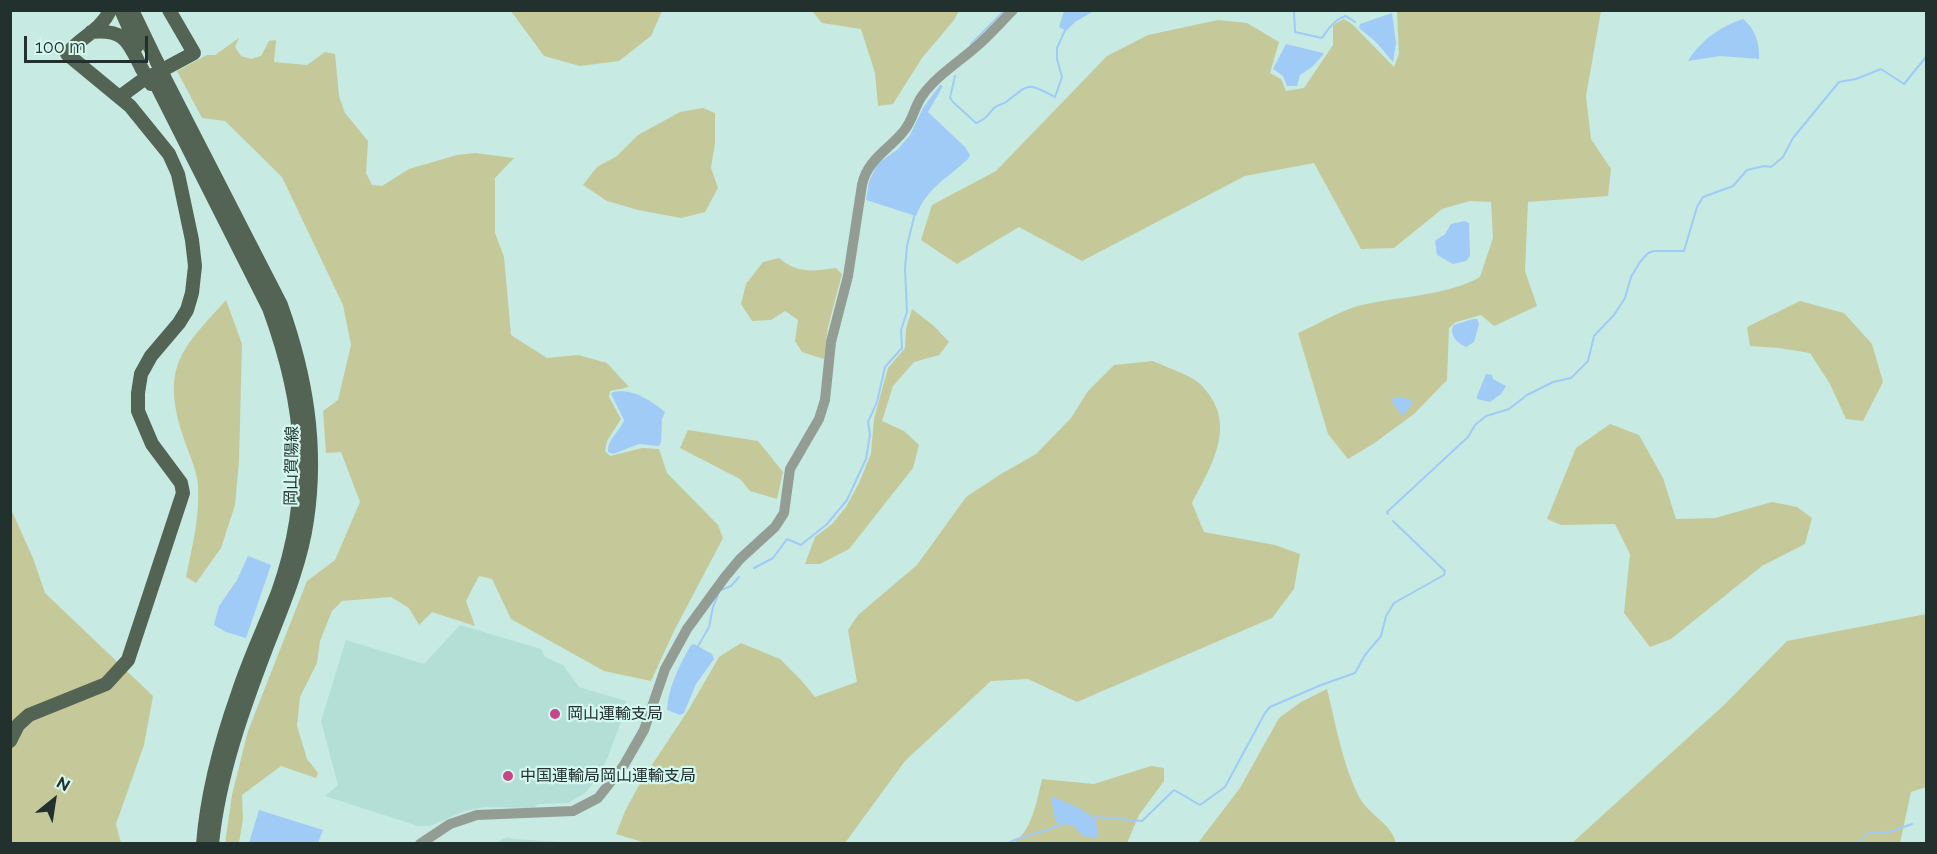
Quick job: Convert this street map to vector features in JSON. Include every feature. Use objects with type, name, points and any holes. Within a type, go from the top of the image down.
[{"type":"main road","points":[[10,741],[18,725],[28,715],[106,684],[128,660],[183,493],[181,483],[152,444],[138,411],[141,374],[151,356],[179,323],[187,310],[192,292],[195,266],[192,240],[175,164],[121,96],[67,54],[75,43],[106,20],[110,10]]},
{"type":"main road","name":"岡山賀陽線","points":[[121,10],[148,66],[281,305],[294,342],[304,382],[312,449],[307,521],[298,558],[234,744],[222,786],[212,843]]},
{"type":"main road","name":"岡山賀陽線","points":[[132,10],[148,66]]},
{"type":"main road","points":[[121,96],[140,82],[194,53],[169,10]]},
{"type":"main road","name":"岡山賀陽線","points":[[91,32],[115,32],[122,36],[148,66]]},
{"type":"main road","name":"岡山賀陽線","points":[[157,81],[163,98],[269,308],[293,385],[301,450],[301,479],[289,554],[278,591],[238,693],[222,744],[211,786],[203,843]]},
{"type":"street","points":[[420,843],[450,824],[477,815],[573,812],[598,798],[618,775],[644,730],[665,669],[687,629],[725,576],[740,559],[776,527],[784,513],[790,469],[819,419],[825,400],[831,342],[848,276],[866,172],[873,160],[903,133],[910,123],[917,104],[927,90],[1013,10]]},
{"type":"shaded area","points":[[1064,10],[1094,11],[1075,22],[1066,31],[1059,27]]},
{"type":"shaded area","points":[[1392,13],[1396,43],[1393,62],[1376,42],[1359,28],[1360,24]]},
{"type":"shaded area","points":[[1743,19],[1751,27],[1756,37],[1759,59],[1720,56],[1688,61],[1712,35]]},
{"type":"shaded area","points":[[1286,44],[1323,53],[1312,67],[1300,75],[1297,86],[1287,86],[1283,76],[1273,69]]},
{"type":"shaded area","points":[[940,85],[943,86],[928,112],[965,147],[970,155],[968,159],[932,190],[916,216],[866,200],[869,182],[877,164],[898,149],[910,135],[923,108]]},
{"type":"shaded area","points":[[1465,221],[1469,223],[1470,256],[1466,261],[1453,264],[1437,255],[1435,241],[1445,234],[1451,224]]},
{"type":"shaded area","points":[[1477,319],[1479,324],[1474,342],[1466,347],[1454,338],[1452,328],[1454,325]]},
{"type":"shaded area","points":[[1486,374],[1492,375],[1493,379],[1506,386],[1501,394],[1490,402],[1477,399]]},
{"type":"shaded area","points":[[622,391],[645,398],[665,412],[659,446],[639,444],[613,454],[608,452],[612,439],[624,420],[611,394]]},
{"type":"shaded area","points":[[1398,397],[1413,402],[1403,416],[1392,403],[1393,398]]},
{"type":"shaded area","points":[[248,556],[271,565],[246,638],[226,632],[214,625],[219,606],[237,580]]},
{"type":"shaded area","points":[[460,625],[541,649],[545,657],[563,665],[579,687],[626,701],[621,722],[597,779],[585,793],[568,803],[538,804],[534,808],[485,807],[465,811],[430,826],[418,826],[325,796],[338,785],[321,721],[346,640],[424,664]]},
{"type":"shaded area","points":[[694,644],[712,654],[714,659],[696,684],[684,713],[680,715],[667,710],[668,702],[679,668],[691,645]]},
{"type":"shaded area","points":[[1051,796],[1079,808],[1096,819],[1098,838],[1083,836],[1073,825],[1058,824],[1055,820]]},
{"type":"shaded area","points":[[259,810],[323,830],[318,843],[249,843]]},
{"type":"shaded area","points":[[507,837],[513,839],[576,843],[496,843]]},
{"type":"green space","points":[[511,11],[662,11],[651,36],[619,61],[580,66],[544,56]]},
{"type":"green space","points":[[812,11],[959,11],[922,58],[893,104],[878,106],[875,73],[861,29],[822,23]]},
{"type":"green space","points":[[1397,11],[1601,11],[1586,96],[1591,139],[1611,169],[1608,196],[1528,202],[1525,271],[1537,306],[1494,326],[1481,315],[1456,322],[1449,328],[1447,380],[1414,414],[1348,459],[1328,434],[1298,333],[1358,306],[1452,289],[1480,277],[1493,238],[1491,202],[1470,201],[1442,209],[1394,248],[1361,249],[1314,163],[1245,176],[1082,261],[1019,227],[957,264],[921,240],[932,205],[996,171],[1107,56],[1148,35],[1218,20],[1247,23],[1279,42],[1270,73],[1281,79],[1286,91],[1304,88],[1333,45],[1333,25],[1344,19],[1352,24],[1394,67],[1399,54]]},
{"type":"green space","points":[[239,38],[235,47],[241,56],[251,59],[261,56],[269,41],[276,40],[274,62],[307,65],[325,52],[335,54],[339,96],[345,113],[368,141],[366,173],[372,185],[382,186],[409,169],[457,155],[475,153],[514,158],[495,178],[495,233],[504,257],[511,335],[547,358],[578,355],[607,363],[629,387],[610,391],[609,397],[621,419],[607,441],[605,451],[610,456],[642,448],[659,449],[667,473],[718,525],[723,538],[674,631],[651,681],[604,671],[511,619],[492,579],[479,576],[466,601],[475,626],[432,612],[419,625],[409,608],[391,597],[342,601],[332,611],[320,641],[317,663],[300,697],[297,726],[307,759],[318,773],[316,778],[281,766],[242,795],[243,819],[239,843],[225,844],[232,795],[248,731],[307,581],[335,560],[360,502],[341,452],[326,453],[323,411],[338,400],[351,345],[343,305],[282,177],[225,121],[202,118],[177,71],[207,55],[215,55]]},
{"type":"green space","points":[[703,108],[715,113],[715,143],[711,168],[718,188],[705,212],[681,218],[638,210],[607,201],[583,185],[597,167],[617,156],[638,135],[680,112]]},
{"type":"green space","points":[[779,258],[799,269],[836,268],[842,274],[828,327],[824,359],[802,352],[795,341],[798,320],[785,311],[771,320],[752,321],[741,304],[746,284],[763,262]]},
{"type":"green space","points":[[226,300],[242,344],[239,461],[235,505],[221,548],[196,583],[186,577],[197,521],[198,486],[176,410],[175,374],[188,345]]},
{"type":"green space","points":[[1800,301],[1844,313],[1872,344],[1883,382],[1863,421],[1846,419],[1830,384],[1810,353],[1750,346],[1747,327]]},
{"type":"green space","points":[[912,309],[934,326],[949,342],[939,355],[914,362],[893,386],[882,421],[904,431],[919,445],[913,468],[849,549],[820,564],[805,564],[815,537],[832,524],[846,507],[859,483],[871,454],[874,419],[888,368],[905,348],[906,329]]},
{"type":"green space","points":[[1153,361],[1184,374],[1200,384],[1212,398],[1218,413],[1220,428],[1214,458],[1192,503],[1204,532],[1275,545],[1300,554],[1294,589],[1272,618],[1077,702],[1028,679],[991,681],[905,761],[845,843],[649,844],[616,834],[626,809],[642,780],[689,709],[719,657],[741,643],[780,659],[815,697],[857,682],[848,630],[858,615],[917,565],[966,497],[1036,454],[1071,418],[1088,391],[1114,365]]},
{"type":"green space","points":[[1610,424],[1639,435],[1663,478],[1676,519],[1715,518],[1772,502],[1797,507],[1812,518],[1805,544],[1762,566],[1671,639],[1650,647],[1624,613],[1630,554],[1615,524],[1561,525],[1547,519],[1576,448]]},
{"type":"green space","points":[[688,430],[758,441],[783,472],[777,499],[750,491],[740,479],[680,448]]},
{"type":"green space","points":[[10,507],[33,558],[45,593],[153,696],[144,745],[116,824],[121,843],[11,843]]},
{"type":"green space","points":[[1926,614],[1926,787],[1911,792],[1900,843],[1572,843],[1724,705],[1787,641]]},
{"type":"green space","points":[[1327,689],[1340,744],[1353,784],[1363,803],[1390,830],[1396,843],[1198,843],[1240,788],[1279,718],[1301,702]]},
{"type":"green space","points":[[1151,766],[1164,768],[1164,781],[1139,815],[1127,843],[1012,844],[1019,839],[1029,824],[1042,779],[1094,784]]},
{"type":"waterway","points":[[971,44],[1005,10]]},
{"type":"waterway","points":[[1294,10],[1295,32],[1322,38],[1342,17],[1346,16],[1355,22]]},
{"type":"waterway","points":[[955,76],[950,98],[976,123],[1025,88],[1033,87],[1055,97],[1062,77],[1057,59],[1057,48],[1066,28]]},
{"type":"waterway","points":[[1388,514],[1387,512],[1468,437],[1475,425],[1486,416],[1509,409],[1527,395],[1553,382],[1571,378],[1588,361],[1594,336],[1614,315],[1625,298],[1631,277],[1640,262],[1648,253],[1654,251],[1684,251],[1697,207],[1703,197],[1733,186],[1747,170],[1764,166],[1771,167],[1783,157],[1793,138],[1839,82],[1856,79],[1881,69],[1904,84],[1926,57]]},
{"type":"waterway","points":[[754,568],[773,558],[787,539],[801,545],[827,524],[847,500],[866,459],[870,435],[868,422],[877,402],[885,367],[902,348],[901,330],[907,312],[905,269],[907,246],[915,213]]},
{"type":"waterway","points":[[1095,819],[1097,817],[1142,821],[1174,790],[1200,805],[1225,787],[1270,707],[1355,673],[1365,655],[1381,636],[1386,616],[1394,603],[1444,575],[1445,571],[1393,521]]},
{"type":"waterway","points":[[721,590],[731,586],[739,577]]},
{"type":"waterway","points":[[697,648],[709,627],[718,595]]},
{"type":"waterway","points":[[1006,844],[1062,824]]},
{"type":"waterway","points":[[1857,844],[1868,833],[1889,832],[1912,824]]},
{"type":"place","name":"岡山運輸支局","points":[[555,714]]},
{"type":"place","name":"中国運輸局岡山運輸支局","points":[[508,776]]}]
